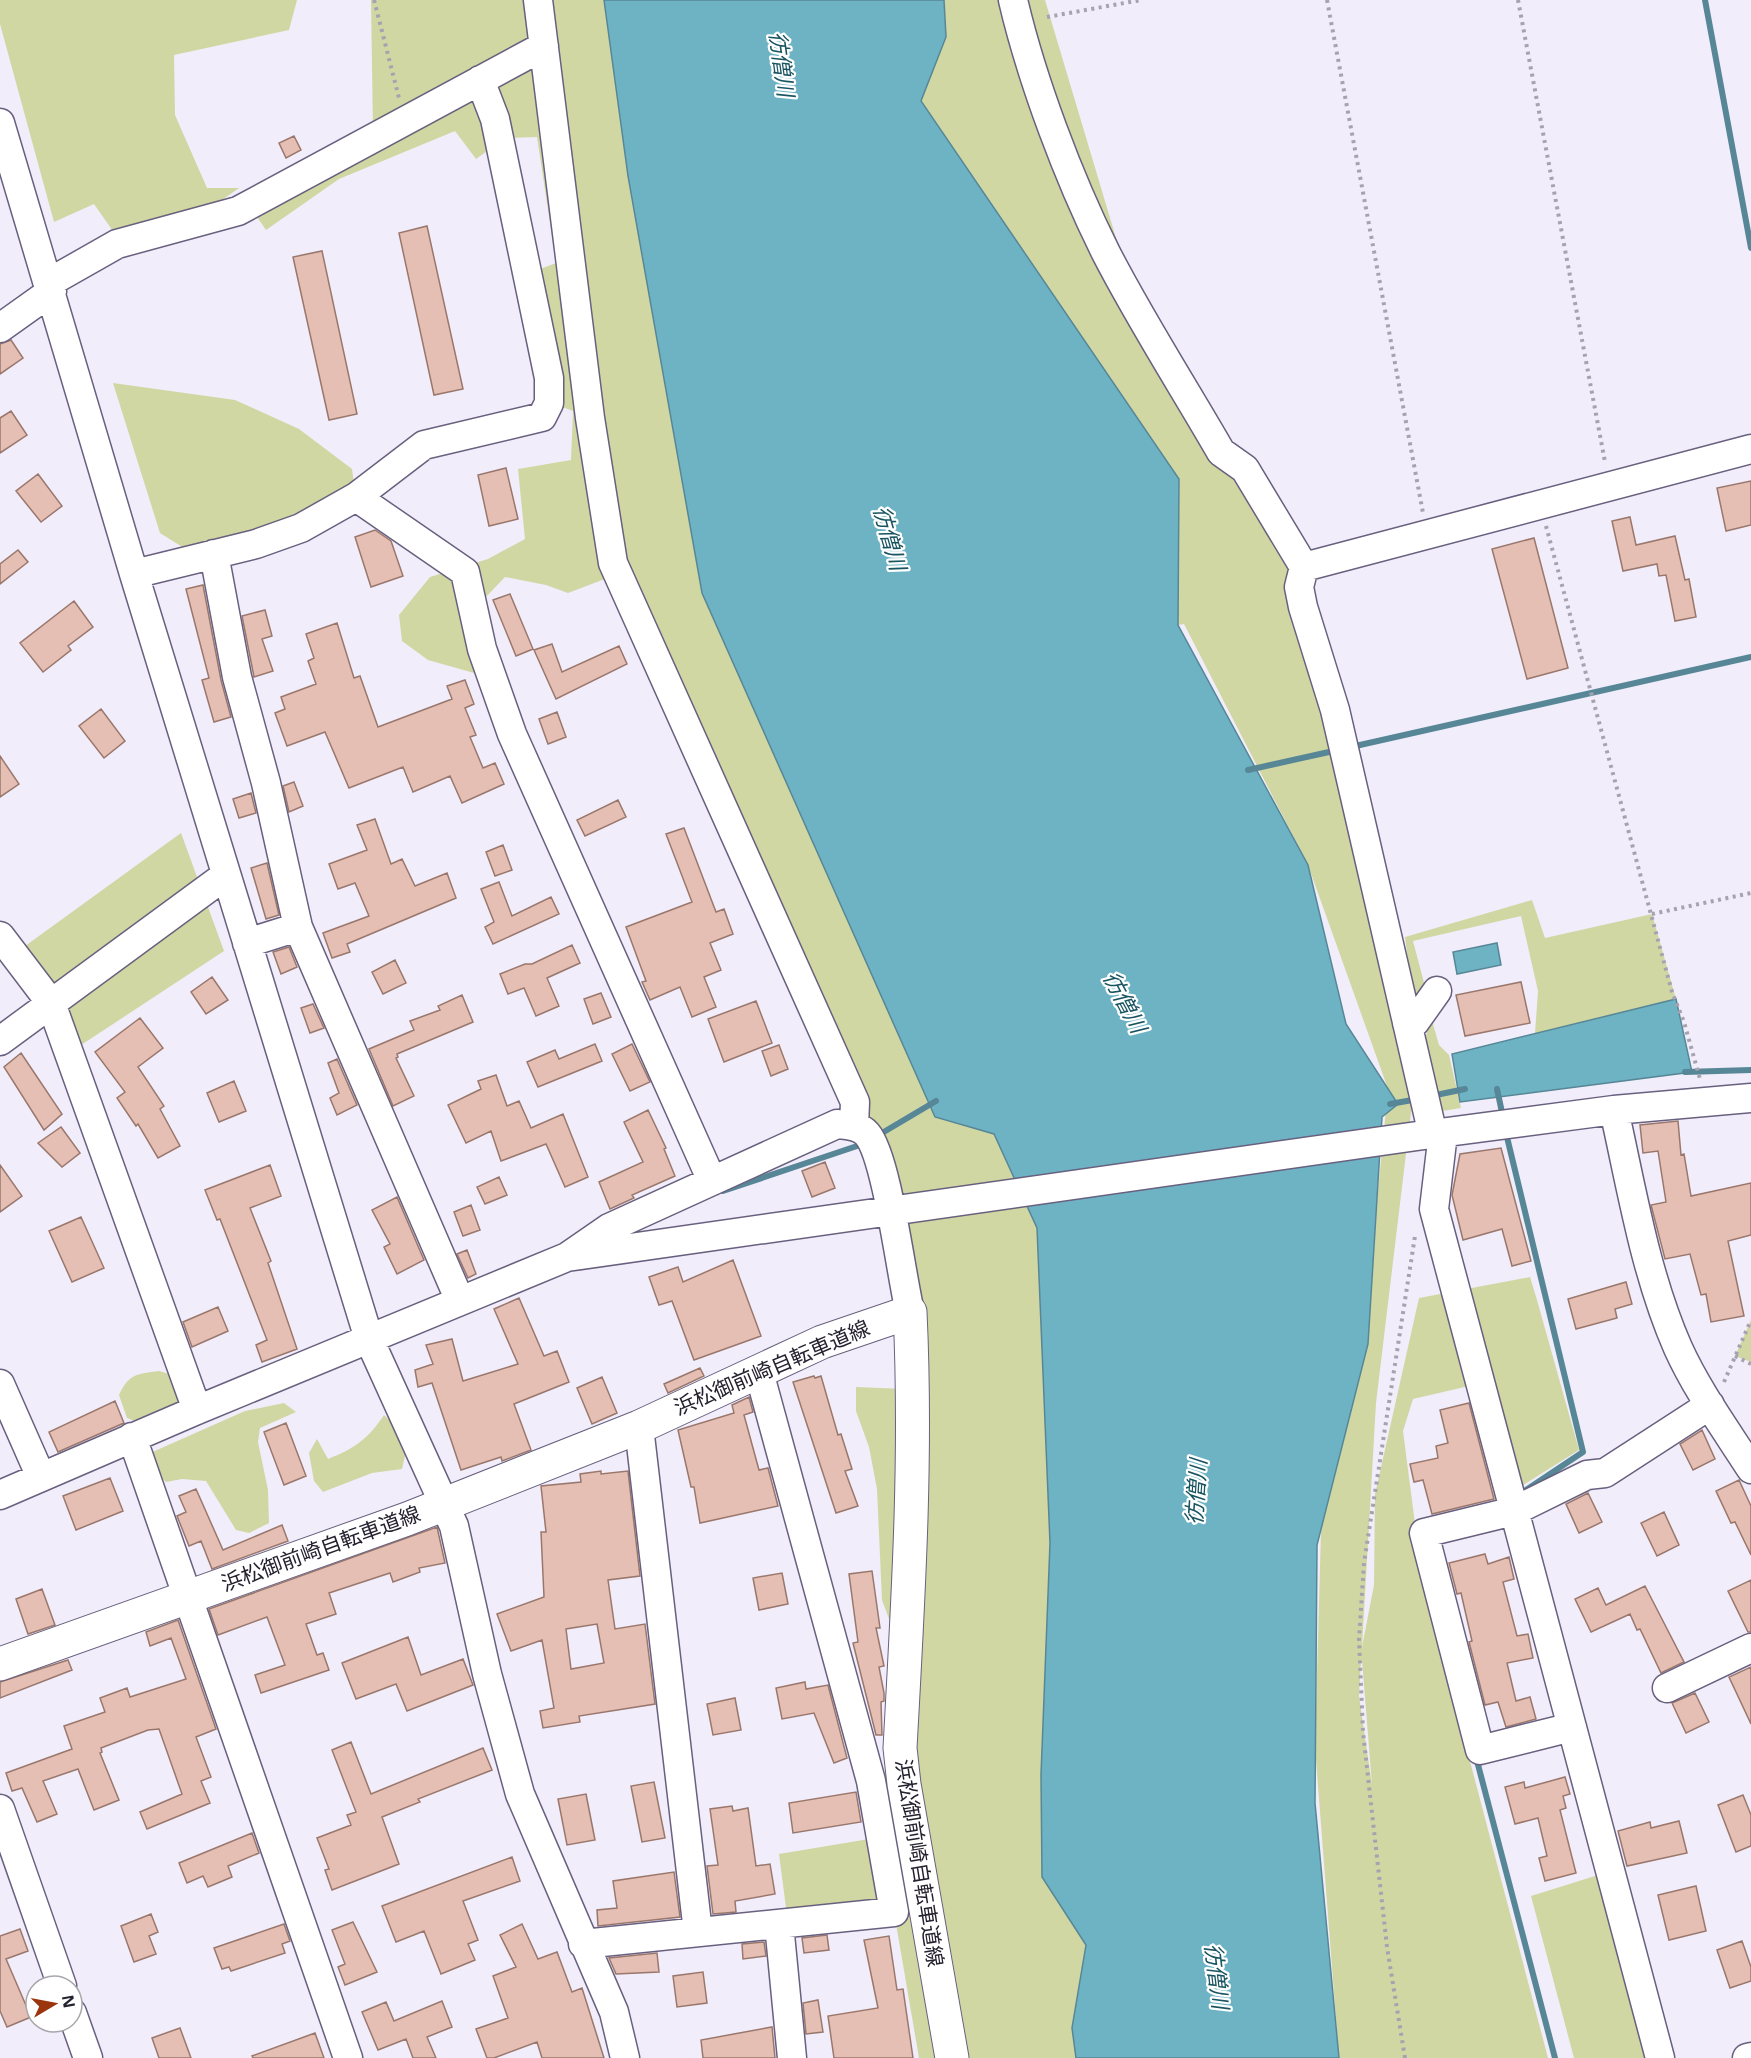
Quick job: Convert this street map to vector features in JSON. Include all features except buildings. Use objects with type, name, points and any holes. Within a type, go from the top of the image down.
[{"type":"main road","name":"浜松御前崎自転車道線","points":[[0,1664],[358,1538],[639,1426],[822,1342],[910,1312],[914,1399],[913,1508],[900,1748],[904,1784],[952,2058]]},
{"type":"street","points":[[538,0],[590,418],[614,563],[855,1102],[854,1126]]},
{"type":"street","points":[[1013,0],[1023,42],[1065,157],[1106,253],[1221,452],[1245,469],[1304,567],[1299,587],[1303,607],[1335,710],[1431,1135],[1434,1209],[1660,2058]]},
{"type":"street","points":[[0,328],[51,286],[117,244],[238,211],[544,46]]},
{"type":"street","points":[[134,574],[256,544],[301,528],[356,497],[424,445],[542,417],[549,403],[549,378],[497,129],[480,80]]},
{"type":"street","points":[[0,123],[51,286],[134,574],[369,1339],[454,1527],[487,1674],[513,1772],[614,2012],[625,2058]]},
{"type":"street","points":[[1304,567],[1751,449]]},
{"type":"street","points":[[356,497],[465,572],[482,649],[512,734],[712,1181]]},
{"type":"street","points":[[214,554],[237,677],[266,783],[298,927],[460,1301]]},
{"type":"street","points":[[0,1041],[226,875]]},
{"type":"street","points":[[247,943],[298,927]]},
{"type":"street","points":[[0,936],[51,1003],[197,1410]]},
{"type":"street","points":[[1407,1023],[1415,1022],[1437,991]]},
{"type":"street","points":[[567,1257],[1614,1110],[1751,1098]]},
{"type":"street","points":[[1614,1110],[1647,1260],[1678,1348],[1711,1407],[1751,1469]]},
{"type":"street","points":[[0,1495],[132,1437],[567,1257],[609,1228],[837,1125],[854,1126],[866,1134],[880,1160],[897,1210],[910,1312]]},
{"type":"street","points":[[584,1944],[894,1912],[871,1781],[759,1372]]},
{"type":"street","points":[[0,1384],[41,1477]]},
{"type":"street","points":[[1572,1727],[1480,1750],[1424,1533],[1514,1511],[1587,1475],[1605,1473],[1711,1407]]},
{"type":"street","points":[[639,1426],[698,1932]]},
{"type":"street","points":[[132,1437],[348,2058]]},
{"type":"street","points":[[1667,1688],[1751,1648]]},
{"type":"street","points":[[0,1809],[58,1974]]},
{"type":"street","points":[[779,1924],[792,2058]]},
{"type":"street","points":[[79,2034],[88,2058]]},
{"type":"path","points":[[374,0],[405,121]]},
{"type":"path","points":[[1047,16],[1141,0]]},
{"type":"path","points":[[1327,0],[1427,534]]},
{"type":"path","points":[[1518,0],[1610,487]]},
{"type":"path","points":[[1540,505],[1672,992],[1684,1022],[1706,1102]]},
{"type":"path","points":[[1652,914],[1751,893]]},
{"type":"path","points":[[1405,2058],[1387,1947],[1363,1732],[1359,1639],[1364,1563],[1417,1225]]},
{"type":"path","points":[[1711,1407],[1751,1320]]},
{"type":"path","points":[[1735,1356],[1751,1364]]},
{"type":"green space","points":[[0,0],[297,0],[289,30],[174,55],[175,115],[207,188],[239,188],[212,207],[115,234],[94,204],[54,222],[0,24]]},
{"type":"green space","points":[[371,0],[529,0],[528,44],[373,132]]},
{"type":"green space","points":[[538,0],[605,0],[1037,1228],[1096,1943],[1076,2058],[919,2058],[894,1912],[788,1923],[779,1854],[881,1837],[884,1777],[900,1748],[891,1624],[882,1600],[877,1489],[869,1447],[856,1411],[856,1387],[905,1389],[912,1263],[618,574],[568,593],[546,585],[505,577],[483,600],[492,678],[428,660],[402,641],[399,615],[430,577],[488,559],[525,539],[518,469],[571,460],[573,411],[557,405],[535,271],[556,263],[537,137],[506,138],[488,83],[538,63]]},
{"type":"green space","points":[[924,0],[1045,0],[1136,305],[1298,563],[1412,1104],[1376,1403],[1362,1647],[1374,1585],[1375,1494],[1419,1298],[1530,1277],[1579,1450],[1517,1489],[1469,1386],[1413,1399],[1403,1431],[1415,1524],[1440,1647],[1548,2058],[1339,2058],[1315,1747],[1321,1530],[1376,1211],[1388,1089],[1308,865],[1184,624],[1178,625],[1178,494],[921,101]],"holes":[[[1362,1660],[1372,1785],[1359,1696]]]},
{"type":"green space","points":[[473,100],[485,115],[490,149],[476,159],[455,131],[339,179],[266,230],[255,214]]},
{"type":"green space","points":[[113,383],[235,400],[299,429],[352,469],[356,497],[256,544],[184,548],[160,533]]},
{"type":"green space","points":[[181,833],[224,951],[69,1053],[21,949]]},
{"type":"green space","points":[[1532,900],[1545,938],[1652,914],[1676,999],[1535,1034],[1538,991],[1521,916],[1413,941],[1427,994],[1414,1006],[1405,937]]},
{"type":"green space","points":[[1431,1017],[1439,1045],[1449,1055],[1461,1108],[1436,1112],[1425,1039]]},
{"type":"green space","points":[[1751,1320],[1751,1362],[1735,1356]]},
{"type":"green space","points":[[159,1371],[173,1375],[183,1404],[137,1422],[127,1418],[119,1395],[126,1383],[134,1376]]},
{"type":"green space","points":[[284,1403],[296,1412],[260,1428],[258,1442],[268,1490],[269,1523],[249,1533],[236,1530],[206,1481],[182,1479],[166,1482],[139,1458],[245,1411]]},
{"type":"green space","points":[[384,1415],[396,1426],[407,1447],[402,1469],[372,1473],[323,1492],[314,1481],[309,1453],[317,1439],[328,1459],[360,1442]]},
{"type":"green space","points":[[1611,1871],[1660,2058],[1574,2058],[1531,1896]]},
{"type":"water","name":"彷僧川","points":[[604,0],[944,0],[946,37],[921,101],[1179,479],[1178,625],[1308,865],[1346,1024],[1398,1104],[1382,1117],[1368,1344],[1317,1545],[1315,1803],[1339,2058],[1076,2058],[1072,2028],[1086,1945],[1042,1877],[1041,1775],[1050,1543],[1037,1228],[994,1134],[935,1117],[702,593],[628,176]]},
{"type":"water","points":[[1497,943],[1501,965],[1457,974],[1453,952]]},
{"type":"water","points":[[1676,999],[1692,1072],[1460,1102],[1452,1054]]},
{"type":"waterway","points":[[1705,0],[1751,248]]},
{"type":"waterway","points":[[1351,747],[1751,657]]},
{"type":"waterway","points":[[1248,770],[1338,750]]},
{"type":"waterway","points":[[1685,1072],[1751,1070]]},
{"type":"waterway","points":[[1431,1096],[1465,1089]]},
{"type":"waterway","points":[[1497,1089],[1503,1117]]},
{"type":"waterway","points":[[1390,1104],[1418,1099]]},
{"type":"waterway","points":[[877,1136],[936,1101]]},
{"type":"waterway","points":[[1506,1133],[1583,1452],[1526,1490]]},
{"type":"waterway","points":[[723,1191],[863,1144]]},
{"type":"waterway","points":[[1476,1757],[1555,2058]]}]
